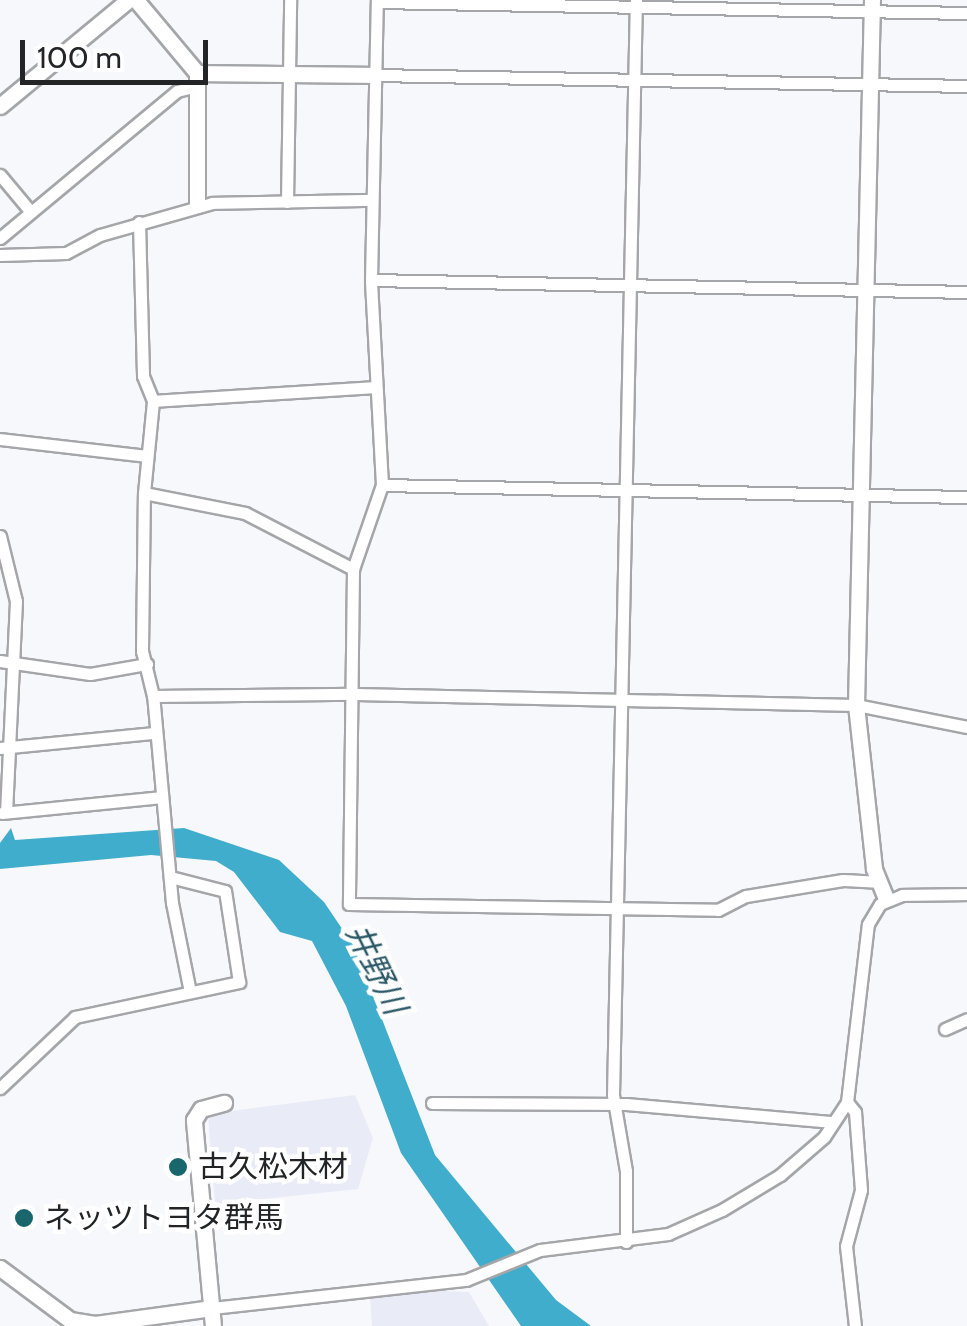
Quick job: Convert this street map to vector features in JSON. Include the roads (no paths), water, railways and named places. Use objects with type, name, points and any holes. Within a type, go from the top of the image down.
[{"type":"street","points":[[0,106],[128,0]]},
{"type":"street","points":[[136,0],[197,80],[197,205]]},
{"type":"street","points":[[287,202],[290,0]]},
{"type":"street","points":[[877,882],[842,880],[746,896],[718,910],[349,904],[356,694],[353,569],[382,486],[371,280],[377,1],[872,6],[967,13]]},
{"type":"street","points":[[626,1242],[626,1172],[613,1104],[634,286],[636,3]]},
{"type":"street","points":[[872,6],[856,705],[877,882],[886,899]]},
{"type":"street","points":[[0,238],[177,92],[197,80],[289,74],[967,86]]},
{"type":"street","points":[[0,175],[30,211]]},
{"type":"street","points":[[0,255],[66,253],[139,222],[197,205],[371,200]]},
{"type":"street","points":[[139,222],[143,376],[154,401],[144,493],[147,664],[154,696],[154,733],[170,872],[190,992]]},
{"type":"street","points":[[371,280],[967,292]]},
{"type":"street","points":[[154,401],[375,388]]},
{"type":"street","points":[[0,438],[146,456]]},
{"type":"street","points":[[382,486],[967,497]]},
{"type":"street","points":[[144,493],[245,513],[353,569]]},
{"type":"street","points":[[0,536],[16,601],[7,662],[3,813],[162,804]]},
{"type":"street","points":[[7,662],[90,674],[147,664]]},
{"type":"street","points":[[154,696],[356,694],[856,705],[967,727]]},
{"type":"street","points":[[4,748],[154,733]]},
{"type":"street","points":[[0,1088],[75,1017],[238,982],[225,891],[170,872]]},
{"type":"street","points":[[886,899],[967,894]]},
{"type":"street","points":[[0,1268],[70,1320],[95,1324],[478,1276],[530,1254],[668,1234],[722,1210],[780,1175],[833,1122],[847,1102],[868,924],[886,899]]},
{"type":"street","points":[[945,1029],[967,1019]]},
{"type":"street","points":[[432,1102],[613,1104],[833,1122]]},
{"type":"street","points":[[847,1102],[857,1125],[861,1190],[846,1246],[855,1326]]},
{"type":"street","points":[[214,1326],[194,1120],[201,1110],[224,1104]]},
{"type":"water","points":[[11,828],[15,840],[184,828],[279,860],[324,902],[353,945],[435,1155],[556,1300],[591,1326],[521,1326],[401,1153],[346,1006],[312,941],[280,932],[234,872],[216,861],[151,855],[0,869],[0,843]]},
{"type":"waterway","points":[[937,502],[952,502]]},
{"type":"place","name":"古久松木材","points":[[178,1167]]},
{"type":"place","name":"ネッツトヨタ群馬","points":[[24,1218]]},
{"type":"water label","name":"井野川","points":[[376,969]]}]
